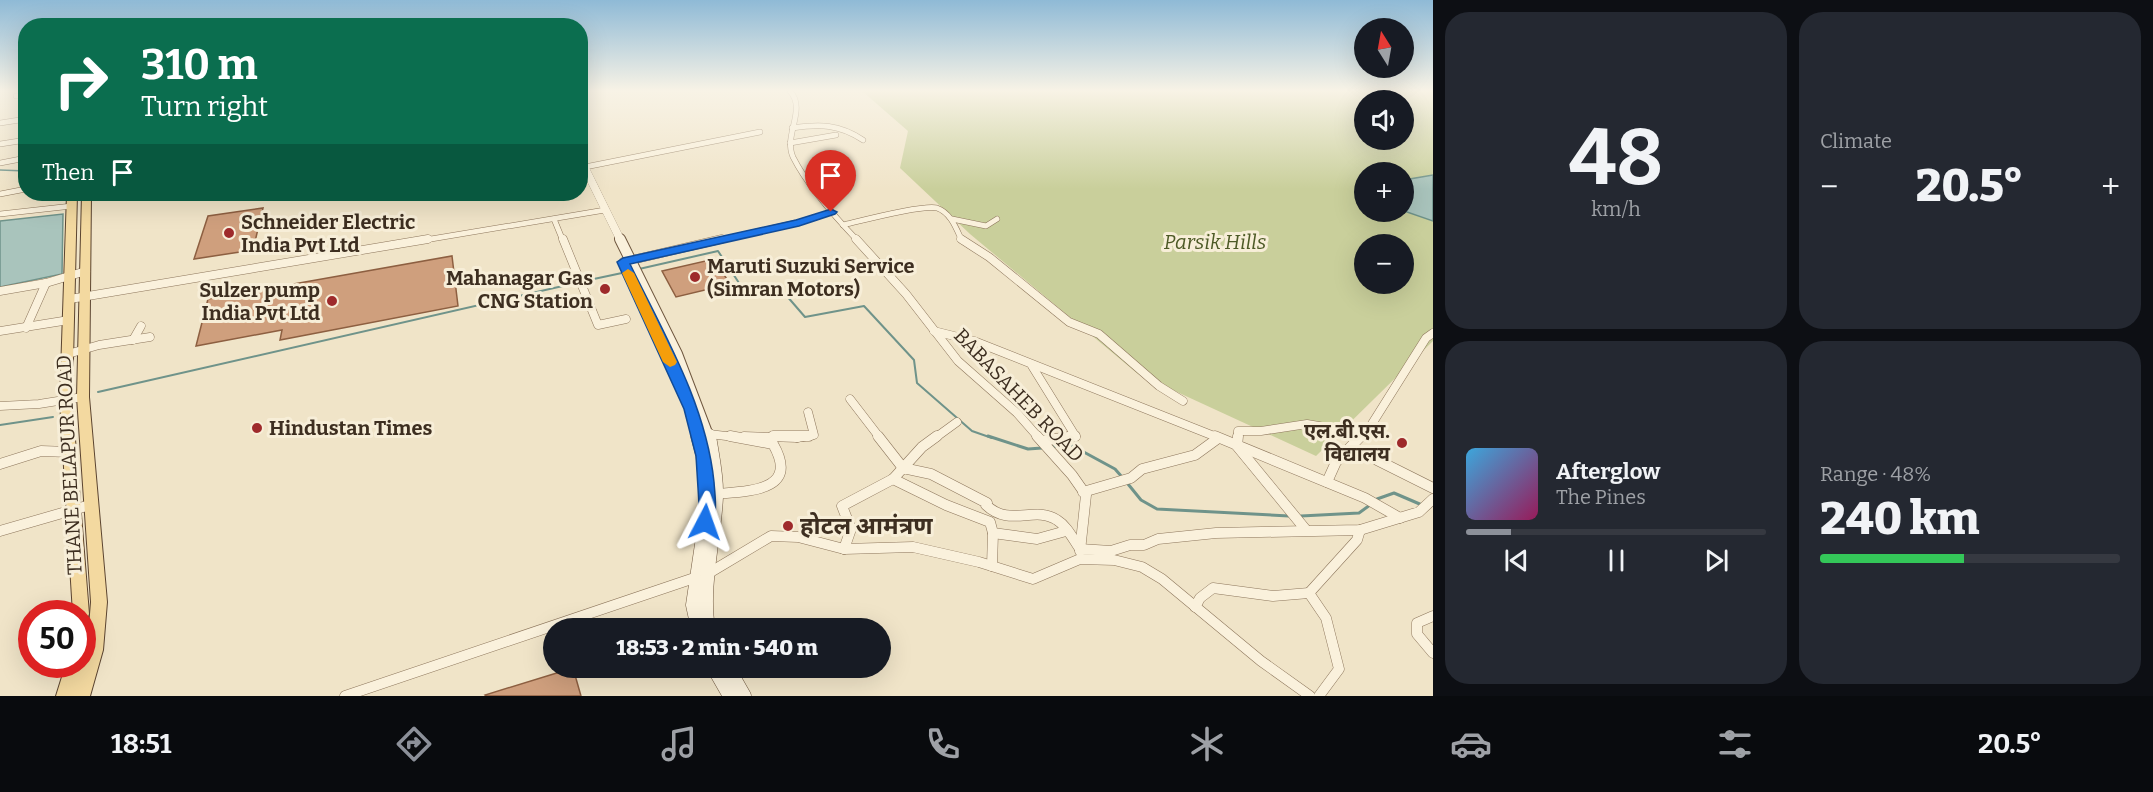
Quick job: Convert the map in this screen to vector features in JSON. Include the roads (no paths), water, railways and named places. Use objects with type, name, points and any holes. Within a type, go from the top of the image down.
[{"type":"main road","points":[[588,181],[629,263],[692,409],[703,456],[708,504],[693,605],[696,618]]},
{"type":"main road","name":"THANE BELAPUR ROAD","points":[[72,201],[66,402],[80,600]]},
{"type":"main road","name":"THANE BELAPUR ROAD","points":[[81,696],[95,657],[99,631],[99,602],[83,397],[86,201]]},
{"type":"main road","points":[[629,263],[677,354],[709,434],[716,494],[704,606],[706,618]]},
{"type":"main road","points":[[65,696],[71,678]]},
{"type":"main road","points":[[720,678],[730,696]]},
{"type":"main road","points":[[734,678],[744,696]]},
{"type":"street","points":[[793,123],[790,143],[836,135]]},
{"type":"street","points":[[792,128],[817,123]]},
{"type":"street","points":[[824,123],[837,125],[863,140]]},
{"type":"street","points":[[588,168],[760,132]]},
{"type":"street","points":[[0,144],[18,141]]},
{"type":"street","name":"BABASAHEB ROAD","points":[[790,143],[792,155],[831,212],[906,294],[957,361],[1017,413],[1086,495],[1080,554]]},
{"type":"street","points":[[0,163],[18,160]]},
{"type":"street","points":[[816,188],[834,188],[832,186],[843,181],[841,178]]},
{"type":"street","points":[[816,188],[831,182]]},
{"type":"street","points":[[0,188],[6,187],[10,192]]},
{"type":"street","points":[[0,194],[18,190]]},
{"type":"street","points":[[0,214],[67,201]]},
{"type":"street","points":[[843,225],[920,209],[936,208],[952,219],[980,226],[986,226],[997,219]]},
{"type":"street","points":[[69,299],[602,210]]},
{"type":"street","points":[[629,263],[799,222],[831,212]]},
{"type":"street","points":[[554,219],[598,325],[626,319]]},
{"type":"street","points":[[952,219],[962,241],[989,257],[1069,322],[1099,334],[1159,386],[1183,401]]},
{"type":"street","points":[[0,291],[46,283],[86,271]]},
{"type":"street","points":[[26,328],[46,283]]},
{"type":"street","points":[[0,331],[69,320]]},
{"type":"street","points":[[133,340],[141,326]]},
{"type":"street","points":[[934,331],[974,341],[1327,482],[1365,498],[1400,518]]},
{"type":"street","points":[[1327,482],[1336,462],[1365,434],[1426,338],[1433,333]]},
{"type":"street","points":[[68,354],[150,337]]},
{"type":"street","points":[[1031,365],[1076,437],[1042,441]]},
{"type":"street","points":[[0,406],[66,402],[83,397]]},
{"type":"street","points":[[850,399],[903,468],[931,474],[987,503],[993,533],[992,566]]},
{"type":"street","points":[[740,437],[755,434],[799,438],[814,435],[808,412]]},
{"type":"street","points":[[844,549],[851,529],[842,506],[893,479],[922,447],[957,422]]},
{"type":"street","points":[[1306,530],[1237,446],[1238,431],[1261,431],[1307,424],[1365,434]]},
{"type":"street","points":[[709,434],[740,437],[773,444],[782,456],[782,471],[778,481],[770,486],[743,492],[716,494]]},
{"type":"street","points":[[1083,492],[1131,478],[1142,469],[1195,455],[1217,439]]},
{"type":"street","points":[[0,464],[29,453],[45,450],[58,454],[69,452]]},
{"type":"street","points":[[1377,460],[1433,488]]},
{"type":"street","points":[[893,479],[946,505],[991,517],[1051,517],[1061,523],[1080,554],[1142,567],[1162,579],[1261,661],[1310,696]]},
{"type":"street","points":[[345,696],[696,578],[709,573],[771,536],[798,537],[844,549],[913,547],[992,566],[1033,579],[1080,554],[1111,551],[1130,545],[1144,545],[1158,539],[1216,533],[1360,530],[1419,512],[1430,501]]},
{"type":"street","points":[[0,531],[90,505]]},
{"type":"street","points":[[1195,607],[1200,598],[1213,588],[1294,598],[1309,593],[1357,540],[1360,530]]},
{"type":"street","points":[[993,533],[1037,539],[1066,531]]},
{"type":"street","points":[[1309,593],[1315,599],[1325,618],[1339,669],[1319,696]]},
{"type":"street","points":[[1433,616],[1417,623],[1417,634],[1433,653]]},
{"type":"water","points":[[1433,175],[1433,221],[1414,214],[1414,178]]},
{"type":"water","points":[[63,214],[62,274],[0,287],[0,221]]},
{"type":"waterway","points":[[0,170],[18,171]]},
{"type":"waterway","points":[[639,269],[718,251],[741,286],[786,295],[805,317],[864,306],[914,360],[917,383],[972,431],[992,438]]},
{"type":"waterway","points":[[589,280],[622,273]]},
{"type":"waterway","points":[[98,392],[576,283]]},
{"type":"waterway","points":[[0,425],[53,417]]},
{"type":"waterway","points":[[988,436],[1028,449],[1042,448]]},
{"type":"waterway","points":[[1051,447],[1069,444],[1115,469],[1122,477]]},
{"type":"waterway","points":[[1128,484],[1141,500],[1157,509],[1289,516]]},
{"type":"waterway","points":[[1377,499],[1394,493],[1422,505]]},
{"type":"waterway","points":[[1301,516],[1359,513],[1370,505]]},
{"type":"place","name":"Schneider Electric India Pvt Ltd","points":[[229,233]]},
{"type":"place","name":"Maruti Suzuki Service (Simran Motors)","points":[[695,277]]},
{"type":"place","name":"Mahanagar Gas CNG Station","points":[[605,289]]},
{"type":"place","name":"Sulzer pump India Pvt Ltd","points":[[332,301]]},
{"type":"place","name":"Hindustan Times","points":[[257,428]]},
{"type":"place","name":"एल.बी.एस. विद्यालय","points":[[1402,443]]},
{"type":"place","name":"होटल आमंत्रण","points":[[788,526]]},
{"type":"park label","name":"Parsik Hills","points":[[1215,242]]}]
